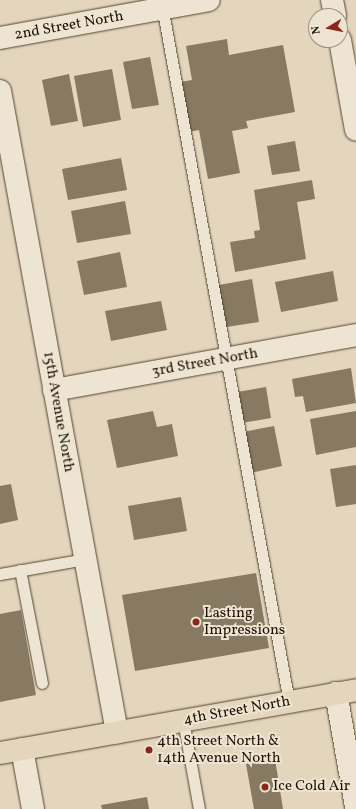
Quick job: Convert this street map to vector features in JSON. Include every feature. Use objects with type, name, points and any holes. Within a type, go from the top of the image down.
[{"type":"main road","name":"4th Street North","points":[[0,752],[346,692]]},
{"type":"street","name":"2nd Street North","points":[[0,38],[162,4],[209,0]]},
{"type":"street","points":[[341,48],[356,130]]},
{"type":"street","name":"15th Avenue North","points":[[0,91],[116,732]]},
{"type":"street","name":"3rd Street North","points":[[54,390],[356,335]]},
{"type":"street","points":[[346,692],[356,806]]},
{"type":"street","points":[[22,749],[33,809]]},
{"type":"lane","points":[[162,4],[288,702]]},
{"type":"lane","points":[[0,574],[85,559]]},
{"type":"lane","points":[[20,570],[42,683]]},
{"type":"lane","points":[[183,720],[199,809]]},
{"type":"building","points":[[227,39],[229,55],[283,45],[295,112],[246,121],[248,128],[232,131],[240,173],[208,179],[199,130],[189,132],[180,82],[192,80],[186,46]]},
{"type":"building","points":[[150,57],[159,105],[132,109],[123,62]]},
{"type":"building","points":[[112,69],[121,120],[83,127],[74,76]]},
{"type":"building","points":[[69,74],[78,121],[51,126],[42,80]]},
{"type":"building","points":[[295,141],[300,171],[272,175],[267,146]]},
{"type":"building","points":[[121,158],[127,190],[68,200],[62,169]]},
{"type":"building","points":[[312,180],[315,199],[297,202],[306,259],[235,272],[230,242],[255,238],[254,231],[260,230],[254,190]]},
{"type":"building","points":[[125,201],[131,234],[77,243],[71,211]]},
{"type":"building","points":[[120,252],[127,287],[84,295],[77,261]]},
{"type":"building","points":[[333,271],[338,301],[281,312],[275,282]]},
{"type":"building","points":[[252,279],[259,322],[226,327],[219,285]]},
{"type":"building","points":[[161,301],[167,330],[111,341],[105,311]]},
{"type":"building","points":[[351,368],[356,403],[306,412],[303,396],[295,397],[292,379]]},
{"type":"building","points":[[266,387],[271,418],[242,423],[237,392]]},
{"type":"building","points":[[153,411],[157,427],[172,424],[178,456],[117,468],[107,420]]},
{"type":"building","points":[[356,411],[356,447],[316,455],[310,419]]},
{"type":"building","points":[[274,426],[282,466],[250,473],[243,432]]},
{"type":"building","points":[[356,465],[356,504],[336,507],[330,469]]},
{"type":"building","points":[[11,484],[18,520],[0,524],[0,486]]},
{"type":"building","points":[[181,497],[187,531],[134,540],[128,506]]},
{"type":"building","name":"Lasting Impressions","points":[[256,573],[269,648],[135,671],[122,595]]},
{"type":"building","points":[[21,610],[36,695],[0,702],[0,614]]},
{"type":"building","name":"Ice Cold Air","points":[[275,759],[283,809],[254,809],[246,764]]},
{"type":"building","points":[[147,797],[149,809],[102,809],[101,805]]},
{"type":"place","name":"Lasting Impressions","points":[[196,622]]},
{"type":"place","name":"4th Street North & 14th Avenue North","points":[[149,750]]},
{"type":"place","name":"Ice Cold Air","points":[[265,787]]}]
